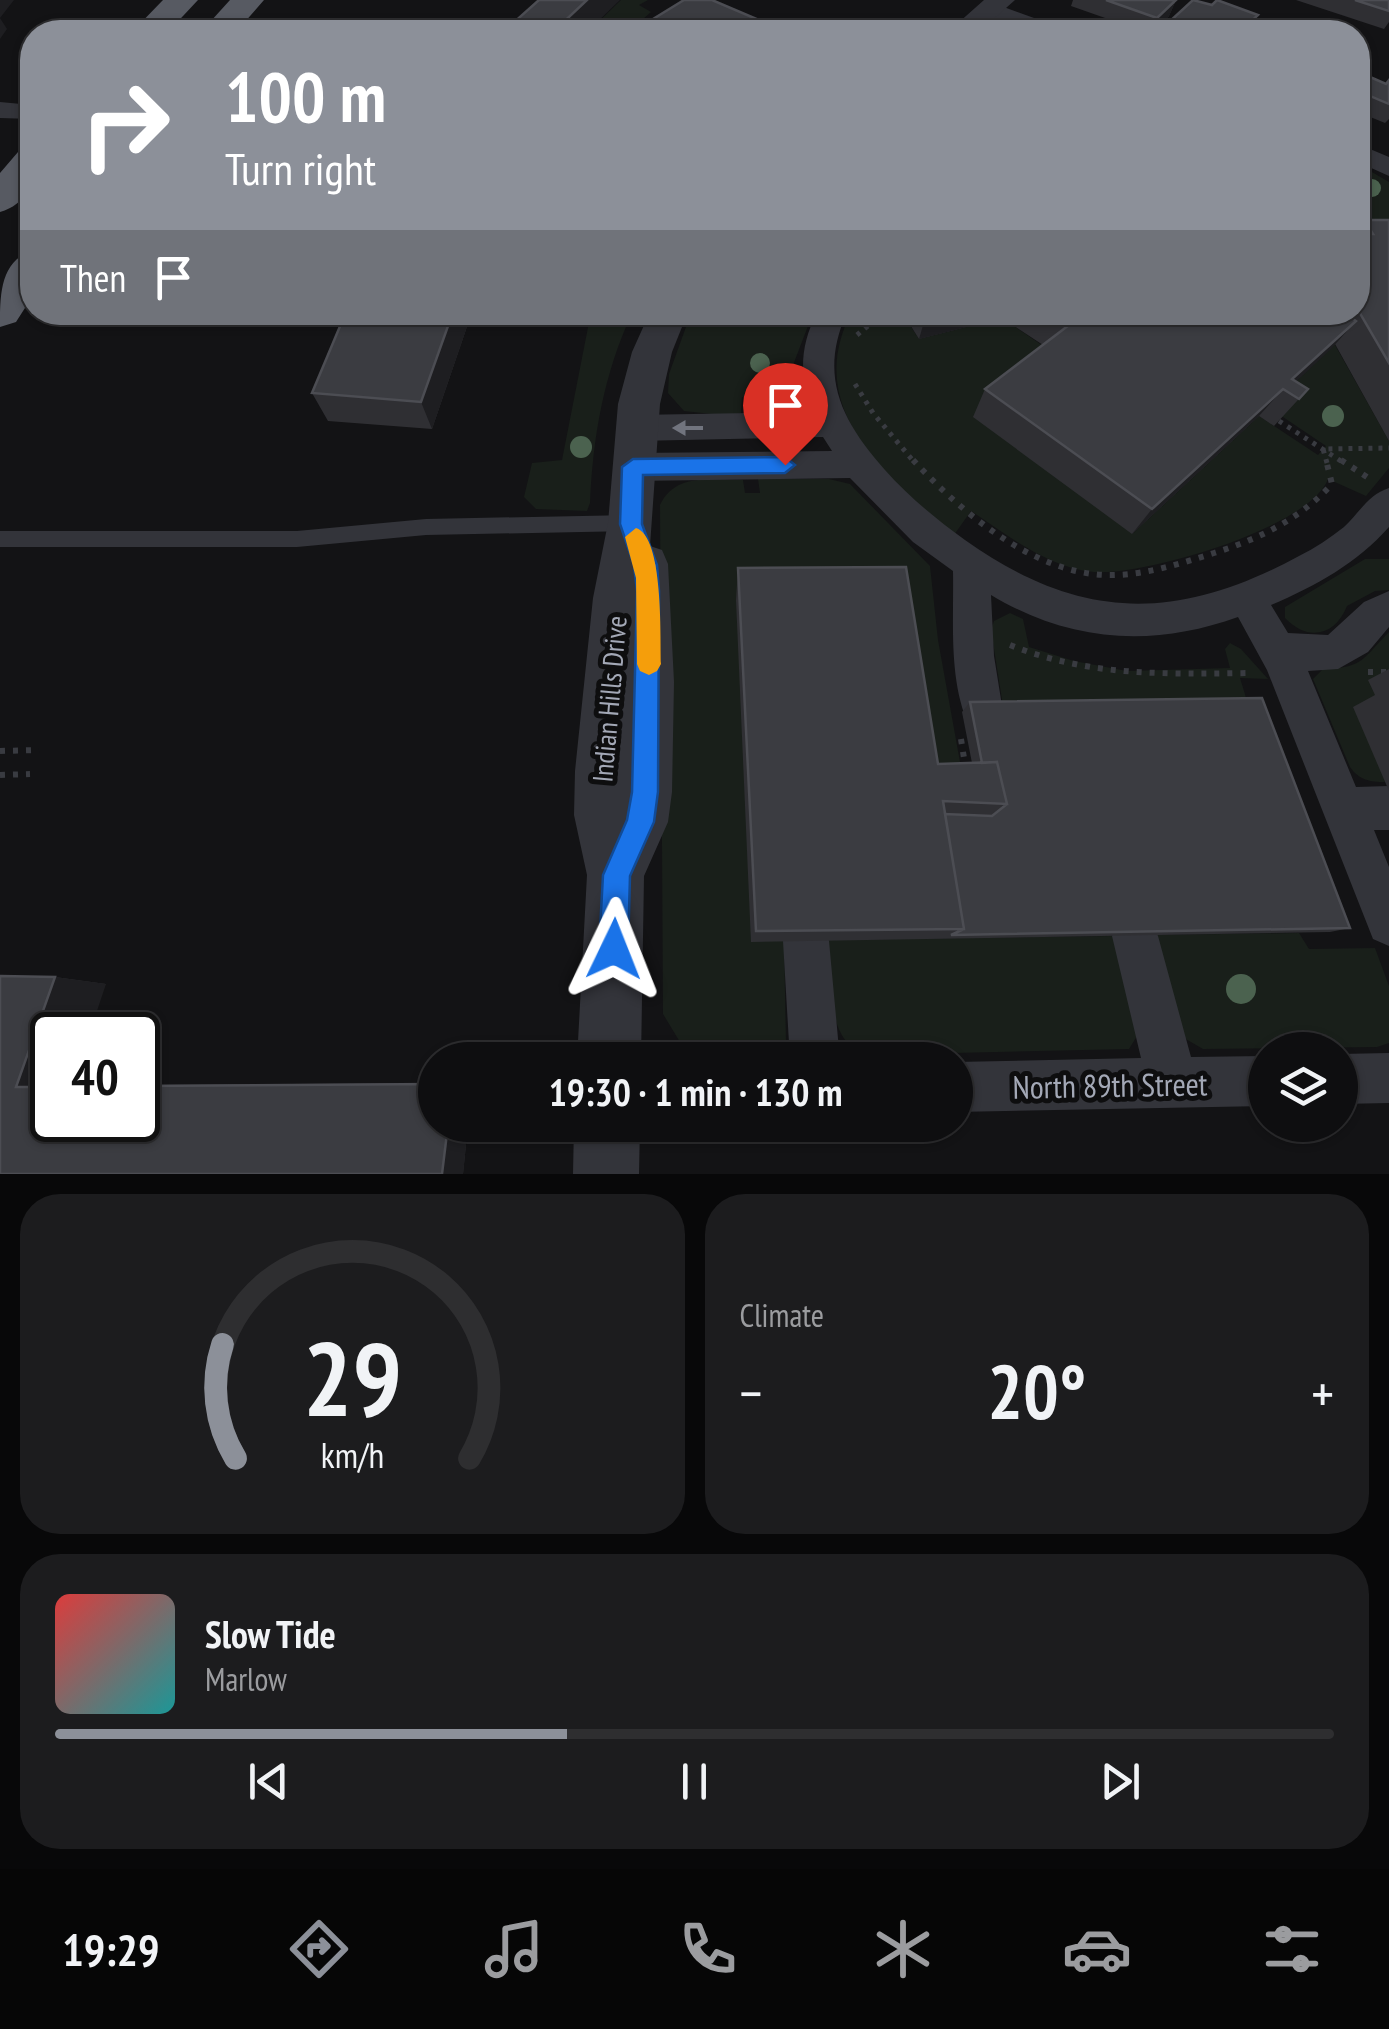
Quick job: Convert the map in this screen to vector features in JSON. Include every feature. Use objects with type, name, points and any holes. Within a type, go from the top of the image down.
[{"type":"highway","points":[[161,20],[182,0]]},
{"type":"highway","points":[[224,20],[248,0]]},
{"type":"highway","points":[[0,200],[20,175]]},
{"type":"highway","points":[[0,311],[20,282]]},
{"type":"street","points":[[977,20],[996,4],[1028,20]]},
{"type":"street","name":"Indian Hills Drive","points":[[610,1042],[616,875],[640,822],[646,776],[648,591],[646,565],[631,524],[634,448],[646,371],[664,325]]},
{"type":"street","points":[[828,325],[816,360],[819,392],[833,424],[862,464],[903,511],[971,567],[1033,602],[1060,612],[1112,621],[1168,618],[1246,596],[1297,575],[1348,544],[1384,493]]},
{"type":"street","points":[[634,448],[833,424]]},
{"type":"street","points":[[634,448],[862,464]]},
{"type":"street","points":[[1348,544],[1389,539]]},
{"type":"street","points":[[971,567],[972,636],[983,712]]},
{"type":"street","points":[[1246,596],[1270,661],[1343,809],[1389,923]]},
{"type":"street","points":[[1270,661],[1334,653],[1354,642],[1364,623],[1389,608]]},
{"type":"street","points":[[1343,809],[1389,808]]},
{"type":"street","points":[[1135,936],[1173,1084]]},
{"type":"street","points":[[806,940],[814,1042]]},
{"type":"street","points":[[1358,1079],[1389,1078]]},
{"type":"street","name":"North 89th Street","points":[[973,1088],[1248,1082]]},
{"type":"street","points":[[606,1174],[607,1142]]},
{"type":"lane","points":[[0,539],[296,539],[426,527],[631,524]]},
{"type":"path","points":[[850,346],[869,325]]},
{"type":"path","points":[[848,370],[876,418],[952,500],[1027,550],[1083,572],[1128,574],[1168,566],[1229,548],[1272,529],[1310,506],[1332,484],[1323,449]]},
{"type":"path","points":[[1280,420],[1384,493]]},
{"type":"path","points":[[1323,449],[1389,448]]},
{"type":"path","points":[[1001,641],[1053,662],[1114,676],[1202,672],[1270,661]]},
{"type":"path","points":[[0,751],[39,750]]},
{"type":"path","points":[[0,775],[30,774]]},
{"type":"shaded area","points":[[621,0],[648,0],[639,5],[651,12],[642,20],[600,20]]},
{"type":"shaded area","points":[[1370,171],[1389,182],[1389,249],[1370,249]]},
{"type":"shaded area","points":[[588,325],[627,325],[602,405],[587,511],[536,509],[524,497],[532,463],[562,460]]},
{"type":"shaded area","points":[[687,325],[808,325],[785,386],[753,409],[750,397],[742,397],[741,413],[684,411],[668,393],[669,374]]},
{"type":"shaded area","points":[[847,325],[910,325],[919,339],[974,325],[1012,325],[1055,354],[1132,534],[1259,416],[1318,455],[1326,446],[1268,407],[1311,325],[1324,325],[1389,441],[1389,468],[1366,496],[1328,479],[1315,497],[1291,515],[1223,545],[1149,566],[1094,572],[1077,569],[1029,549],[971,511],[954,535],[903,489],[859,438],[844,410],[837,380],[839,348]]},
{"type":"shaded area","points":[[758,479],[829,479],[850,484],[930,566],[938,640],[964,784],[784,941],[786,1042],[680,1042],[663,1014],[660,505],[675,487],[696,480],[743,480],[745,493],[760,493]]},
{"type":"shaded area","points":[[1365,559],[1389,559],[1389,590],[1375,591],[1347,606],[1335,624],[1320,632],[1303,630],[1285,618],[1285,607]]},
{"type":"shaded area","points":[[1010,613],[1023,619],[1029,647],[1074,661],[1127,671],[1230,668],[1225,649],[1230,643],[1241,649],[1268,679],[1240,678],[1248,704],[1004,712],[991,630],[994,621]]},
{"type":"shaded area","points":[[1389,632],[1389,680],[1381,707],[1385,782],[1361,777],[1350,767],[1313,679],[1323,669],[1362,660]]},
{"type":"shaded area","points":[[1299,933],[1309,949],[1375,948],[1389,986],[1389,1043],[1358,1047],[1358,1032],[1248,1032],[1248,1048],[1203,1049],[1184,1038],[1154,935]]},
{"type":"shaded area","points":[[1113,936],[1137,1036],[1129,1049],[973,1053],[973,1042],[848,1042],[832,1006],[828,940]]},
{"type":"building","points":[[539,0],[587,0],[566,20],[516,20]]},
{"type":"building","points":[[684,0],[712,0],[759,20],[652,20]]},
{"type":"building","points":[[1106,0],[1176,0],[1157,18]]},
{"type":"building","points":[[1193,0],[1212,5],[1217,0],[1258,15],[1253,20],[1171,20]]},
{"type":"building","points":[[1355,0],[1389,0],[1389,11]]},
{"type":"building","points":[[1370,77],[1386,84],[1389,80],[1389,104],[1370,96]]},
{"type":"building","points":[[1370,220],[1389,220],[1389,363],[1367,325],[1370,325]]},
{"type":"building","points":[[341,325],[448,325],[421,402],[312,393]]},
{"type":"building","points":[[1069,325],[1352,325],[1292,379],[1308,389],[1299,399],[1283,389],[1152,509],[985,389]]},
{"type":"building","points":[[906,567],[938,764],[997,762],[1007,804],[943,801],[964,929],[756,931],[738,568]]},
{"type":"building","points":[[1262,698],[1350,928],[951,935],[964,929],[945,814],[992,816],[1007,804],[997,762],[982,763],[970,702]]},
{"type":"building","points":[[0,976],[55,977],[43,1012],[30,1012],[30,1048],[16,1087],[30,1087],[30,1142],[160,1142],[160,1086],[418,1084],[418,1142],[446,1142],[442,1174],[0,1174]]},
{"type":"slow traffic","points":[[636,537],[646,565],[649,664]]},
{"type":"route","points":[[614,949],[616,875],[640,822],[645,792],[648,591],[646,565],[631,524],[633,467],[785,465]]}]
